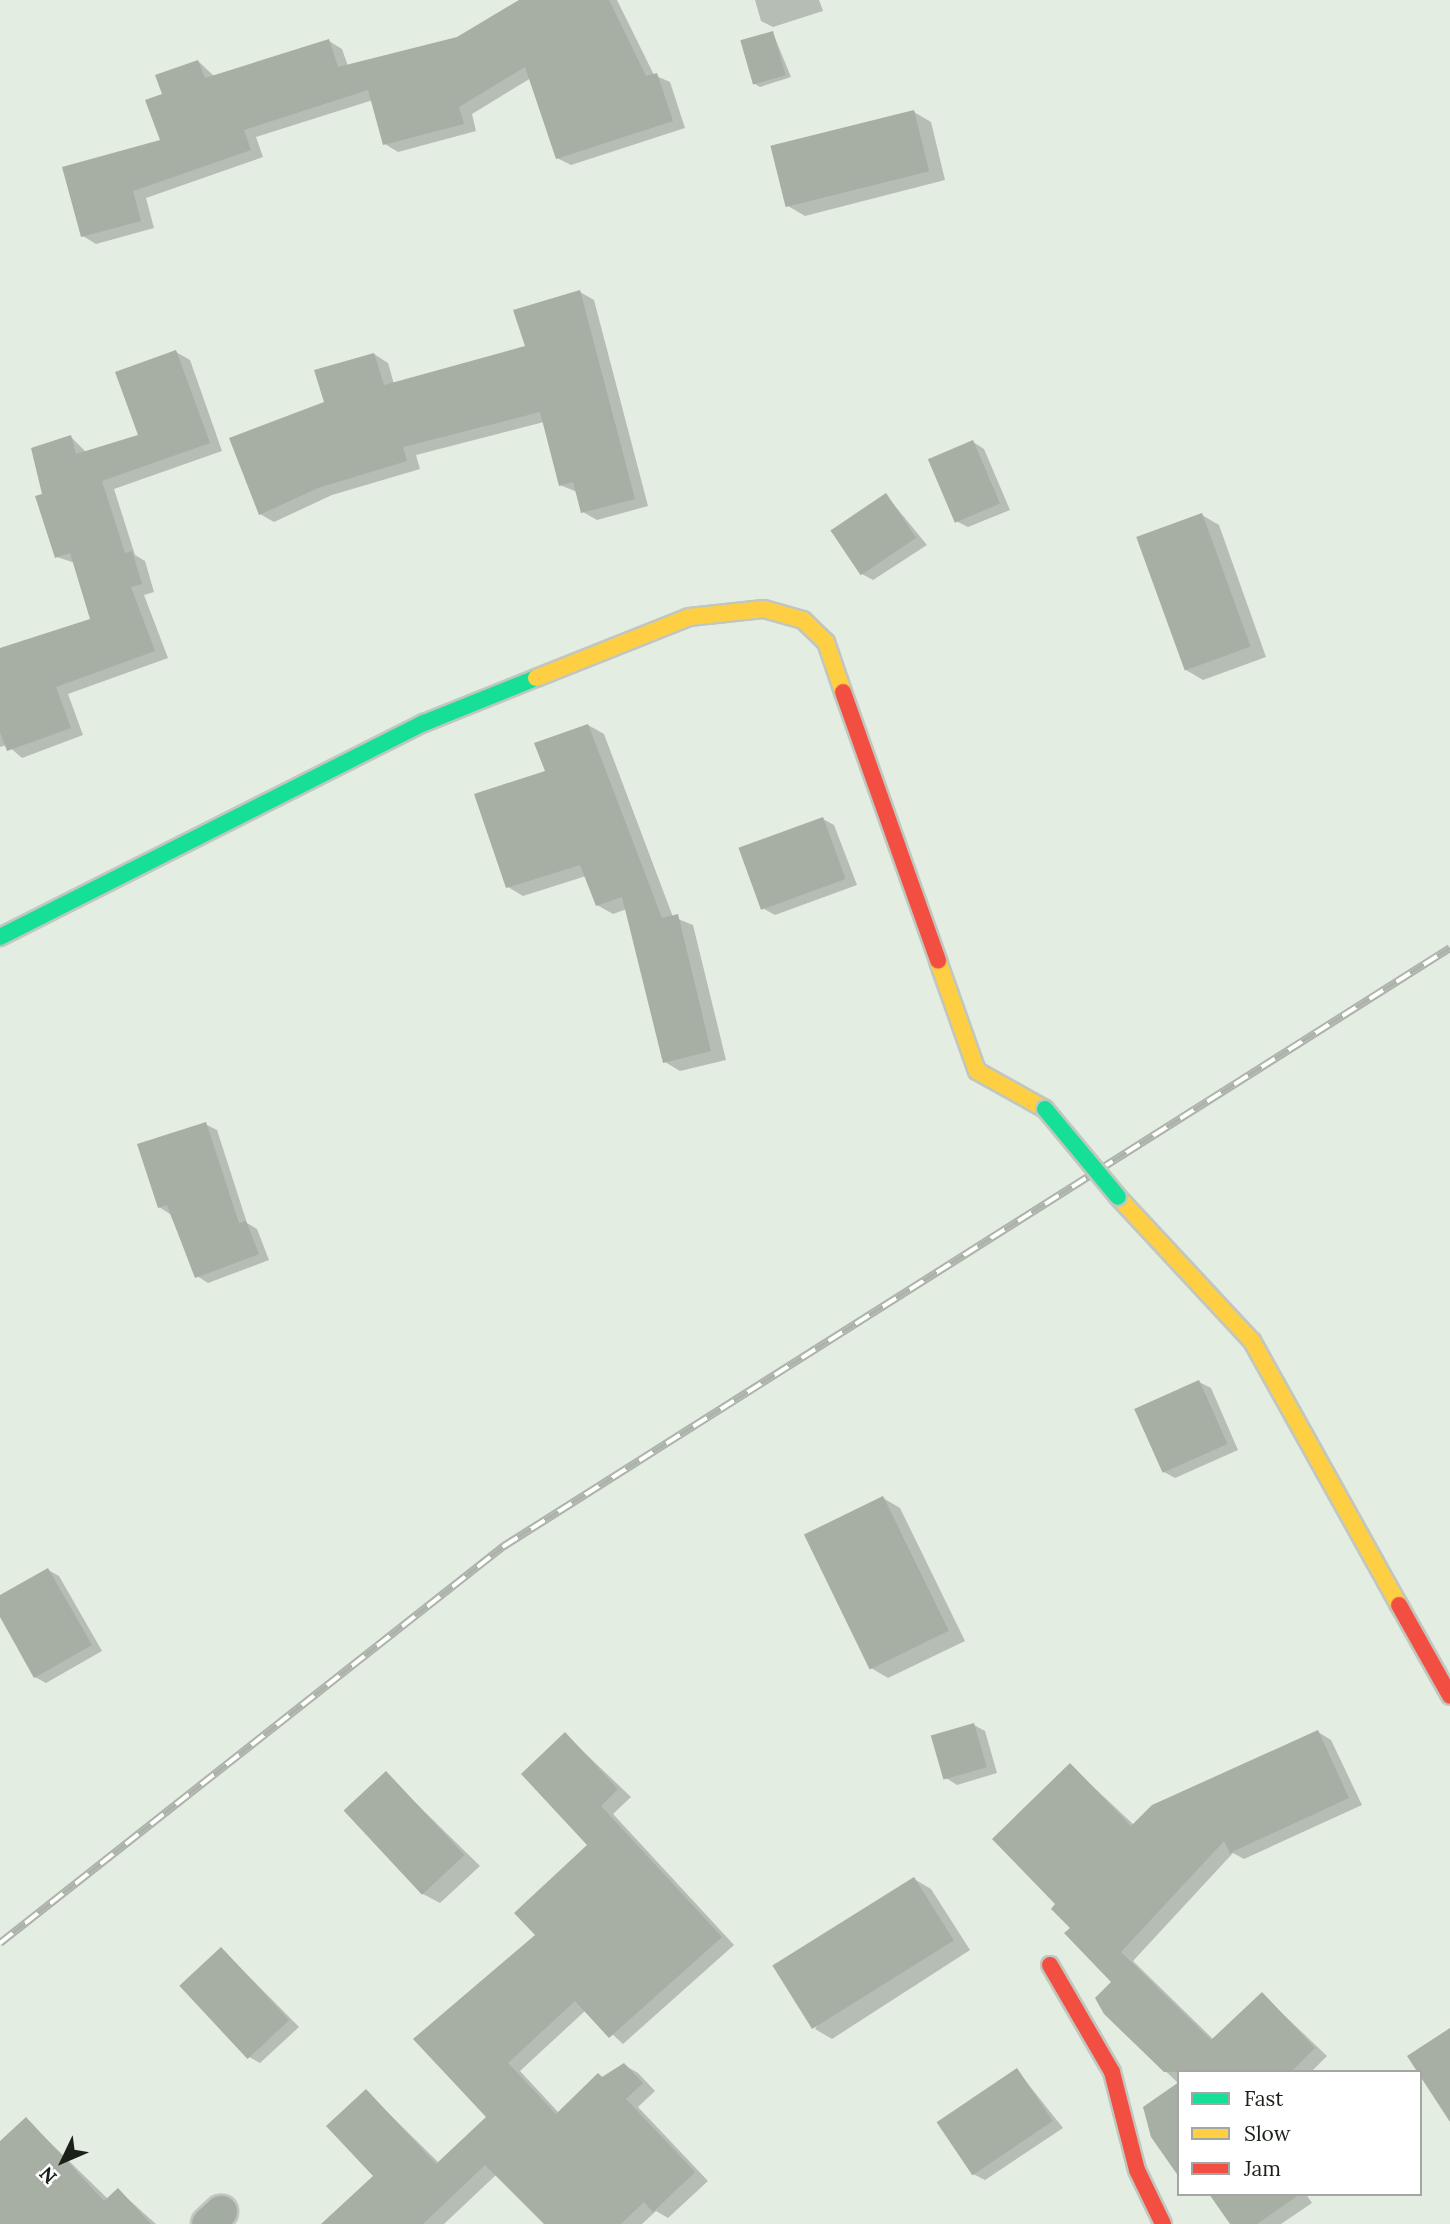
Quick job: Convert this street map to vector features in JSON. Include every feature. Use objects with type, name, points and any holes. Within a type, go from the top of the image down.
[{"type":"street","points":[[0,937],[424,723],[689,617],[764,609],[803,620],[826,642],[977,1071],[1045,1109],[1118,1196],[1252,1341],[1450,1696]]},
{"type":"street","points":[[1050,1965],[1112,2072],[1137,2170],[1163,2224]]},
{"type":"building","points":[[519,0],[609,0],[646,76],[657,73],[673,121],[556,159],[525,67],[459,107],[464,124],[383,145],[368,90],[244,130],[251,150],[133,191],[141,221],[81,237],[62,167],[160,140],[145,100],[162,94],[155,75],[198,60],[205,78],[329,39],[338,67],[457,37]]},
{"type":"building","points":[[773,31],[786,75],[753,85],[740,40]]},
{"type":"building","points":[[914,110],[929,171],[786,207],[770,146]]},
{"type":"building","points":[[580,290],[635,499],[581,513],[573,482],[559,486],[540,412],[403,447],[407,461],[318,488],[259,515],[229,438],[324,402],[314,370],[374,353],[384,385],[525,346],[513,310]]},
{"type":"building","points":[[176,350],[210,443],[102,481],[125,553],[132,551],[142,584],[131,587],[155,651],[56,687],[71,728],[7,751],[0,732],[0,648],[90,619],[70,553],[55,558],[35,496],[42,494],[31,448],[71,435],[76,454],[138,435],[115,372]]},
{"type":"building","points":[[973,440],[1000,504],[955,523],[928,459]]},
{"type":"building","points":[[886,493],[916,538],[861,575],[830,530]]},
{"type":"building","points":[[1202,513],[1251,646],[1185,670],[1136,537]]},
{"type":"building","points":[[588,724],[662,918],[678,914],[711,1051],[663,1063],[622,897],[596,906],[580,865],[506,888],[474,794],[545,771],[534,743]]},
{"type":"building","points":[[823,817],[846,879],[761,910],[738,848]]},
{"type":"building","points":[[206,1122],[239,1223],[246,1221],[259,1254],[195,1278],[167,1205],[158,1208],[137,1144]]},
{"type":"building","points":[[1199,1380],[1227,1444],[1163,1473],[1134,1409]]},
{"type":"building","points":[[883,1496],[949,1631],[870,1669],[804,1535]]},
{"type":"building","points":[[48,1568],[92,1645],[34,1678],[0,1617],[0,1595]]},
{"type":"building","points":[[974,1723],[987,1767],[943,1780],[931,1735]]},
{"type":"building","points":[[1318,1730],[1349,1798],[1230,1853],[1224,1841],[1121,1952],[1211,2040],[1262,1992],[1315,2048],[1293,2070],[1164,2072],[1104,2014],[1095,1998],[1111,1982],[1064,1933],[1070,1928],[1051,1909],[1055,1904],[992,1839],[1070,1763],[1131,1826],[1152,1805]]},
{"type":"building","points":[[565,1732],[618,1789],[601,1806],[722,1937],[609,2038],[575,2001],[508,2063],[556,2114],[598,2073],[602,2077],[624,2063],[643,2083],[626,2099],[695,2172],[653,2212],[644,2202],[621,2224],[544,2224],[485,2165],[423,2224],[321,2224],[373,2176],[326,2126],[366,2089],[436,2164],[486,2117],[413,2039],[535,1935],[514,1913],[587,1845],[521,1774]]},
{"type":"building","points":[[386,1771],[464,1855],[422,1895],[344,1811]]},
{"type":"building","points":[[914,1877],[954,1941],[812,2029],[772,1965]]},
{"type":"building","points":[[221,1947],[289,2020],[248,2059],[179,1986]]},
{"type":"building","points":[[1450,2028],[1450,2122],[1422,2079],[1422,2070],[1416,2070],[1407,2056]]},
{"type":"building","points":[[1017,2068],[1053,2121],[972,2175],[937,2122]]},
{"type":"building","points":[[1177,2083],[1177,2174],[1151,2137],[1143,2107]]},
{"type":"building","points":[[26,2117],[104,2201],[118,2188],[151,2224],[0,2224],[0,2141]]},
{"type":"building","points":[[1210,2196],[1297,2196],[1257,2224],[1230,2224]]},
{"type":"railway","points":[[0,1943],[504,1546],[1450,948]]},
{"type":"traffic: fast","points":[[0,937],[424,723],[536,678]]},
{"type":"traffic: fast","points":[[1045,1109],[1118,1197]]},
{"type":"traffic: slow","points":[[536,678],[689,617],[764,609],[803,620],[826,642],[843,692]]},
{"type":"traffic: slow","points":[[938,961],[977,1071],[1045,1109]]},
{"type":"traffic: slow","points":[[1118,1197],[1252,1341],[1399,1605]]},
{"type":"traffic: jam","points":[[843,692],[938,961]]},
{"type":"traffic: jam","points":[[1399,1605],[1450,1696]]},
{"type":"traffic: jam","points":[[1050,1965],[1112,2072],[1137,2170],[1163,2224]]}]
